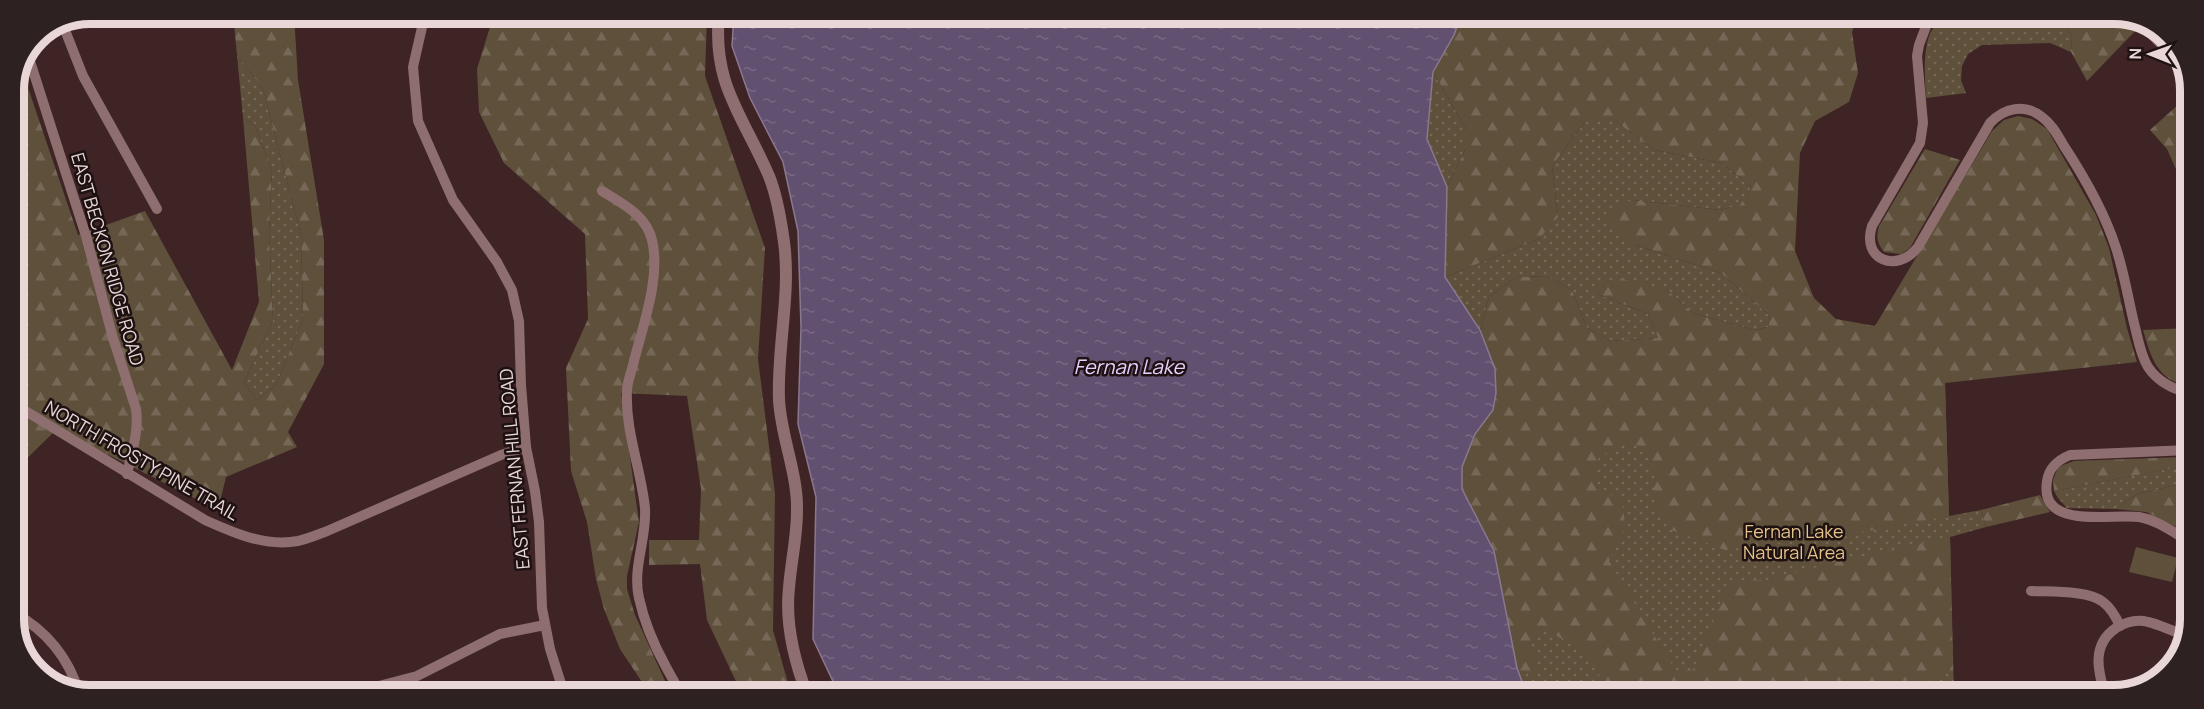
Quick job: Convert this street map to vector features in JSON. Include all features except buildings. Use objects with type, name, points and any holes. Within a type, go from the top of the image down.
[{"type":"street","name":"EAST FERNAN HILL ROAD","points":[[423,24],[413,68],[418,121],[453,200],[497,261],[512,290],[519,321],[526,447],[539,522],[540,589],[545,625],[562,685]]},
{"type":"street","points":[[719,24],[718,51],[721,73],[729,96],[769,177],[780,218],[784,245],[786,291],[779,401],[798,508],[788,591],[788,617],[793,651],[804,685]]},
{"type":"street","points":[[1927,24],[1917,56],[1923,123],[1920,143],[1872,226],[1870,240],[1875,254],[1880,259],[1891,262],[1910,257],[1990,123],[2004,110],[2032,111],[2042,116],[2050,125],[2076,163],[2103,213],[2120,260],[2139,345],[2148,367],[2171,388],[2180,390]]},
{"type":"street","points":[[65,29],[83,76],[157,209]]},
{"type":"street","points":[[2155,39],[2166,50]]},
{"type":"street","name":"EAST BECKON RIDGE ROAD","points":[[30,62],[86,236],[113,338],[136,409],[136,437],[127,474]]},
{"type":"street","points":[[602,191],[639,216],[646,224],[652,240],[654,255],[648,307],[627,389],[630,424],[645,510],[643,546],[637,570],[637,583],[643,611],[654,643],[675,685]]},
{"type":"street","name":"NORTH FROSTY PINE TRAIL","points":[[24,410],[205,520],[236,534],[268,542],[298,541],[325,532],[501,454],[526,447]]},
{"type":"street","points":[[2180,450],[2070,455],[2054,465],[2049,472],[2046,486],[2049,500],[2066,515],[2139,517],[2161,525],[2180,537]]},
{"type":"street","points":[[2031,591],[2097,598],[2109,608],[2120,626]]},
{"type":"street","points":[[24,619],[49,640],[69,667],[75,683]]},
{"type":"street","points":[[2102,685],[2097,670],[2099,650],[2102,642],[2120,626],[2146,621],[2179,632]]},
{"type":"street","points":[[383,685],[417,676],[500,634],[545,625]]},
{"type":"green space","points":[[234,24],[295,24],[298,80],[324,240],[324,364],[288,432],[297,447],[226,477],[218,510],[57,429],[24,461],[25,78],[78,235],[145,211],[232,370],[259,302],[243,118],[255,125],[272,171],[269,232],[273,320],[244,383],[257,400],[276,385],[303,319],[301,235],[263,89],[237,55]]},
{"type":"green space","points":[[491,24],[707,24],[705,76],[765,248],[758,359],[775,494],[773,630],[788,685],[738,685],[707,620],[700,564],[649,565],[649,540],[699,540],[701,489],[687,396],[621,393],[639,522],[627,576],[627,589],[635,615],[667,685],[642,685],[620,649],[604,609],[596,579],[587,522],[571,471],[566,368],[588,319],[585,234],[504,163],[479,112],[477,69]]},
{"type":"green space","points":[[1458,24],[1855,24],[1852,32],[1858,73],[1849,102],[1815,121],[1800,153],[1795,251],[1814,298],[1836,319],[1875,326],[1992,131],[2004,120],[2018,116],[2032,119],[2047,129],[2096,215],[2109,248],[2137,362],[1945,383],[1949,516],[1874,530],[1725,550],[1669,529],[1654,505],[1654,468],[1640,446],[1616,445],[1594,462],[1595,482],[1623,504],[1625,528],[1609,561],[1677,671],[1693,670],[1730,580],[1770,580],[1824,565],[1950,537],[1953,672],[1931,677],[1927,685],[1734,685],[1729,682],[1726,685],[1605,685],[1587,653],[1543,628],[1531,643],[1537,664],[1535,675],[1517,668],[1494,551],[1462,489],[1462,467],[1475,434],[1493,410],[1496,393],[1495,369],[1480,330],[1489,297],[1516,277],[1546,276],[1572,290],[1587,328],[1612,341],[1658,338],[1648,314],[1598,294],[1595,285],[1617,278],[1667,290],[1693,313],[1754,330],[1768,327],[1770,316],[1721,273],[1635,245],[1612,230],[1605,210],[1632,200],[1720,210],[1740,205],[1751,187],[1722,163],[1654,150],[1613,119],[1587,119],[1552,166],[1558,217],[1539,239],[1445,277],[1447,187],[1466,148],[1466,129],[1433,72]]},
{"type":"green space","points":[[1937,24],[2053,24],[2067,27],[2072,37],[2071,52],[2050,43],[1982,45],[1968,54],[1962,66],[1961,80],[1966,93],[1926,98],[1925,59],[1928,38]]},
{"type":"green space","points":[[2053,24],[2114,24],[2137,29],[2087,81],[2071,52],[2072,37],[2067,27]]},
{"type":"green space","points":[[237,55],[263,89],[301,235],[303,319],[276,385],[257,400],[244,383],[273,320],[269,232],[272,171],[255,125],[243,118]]},
{"type":"green space","points":[[1433,72],[1466,129],[1466,148],[1447,187],[1427,139]]},
{"type":"green space","points":[[2180,103],[2180,178],[2167,149],[2150,130]]},
{"type":"green space","points":[[1587,119],[1613,119],[1654,150],[1722,163],[1751,187],[1741,205],[1720,210],[1632,200],[1635,245],[1721,273],[1770,316],[1768,327],[1754,330],[1693,313],[1667,290],[1598,294],[1648,314],[1658,338],[1612,341],[1587,328],[1572,290],[1546,276],[1516,277],[1489,297],[1480,330],[1445,277],[1539,239],[1558,216],[1552,166]]},
{"type":"green space","points":[[1925,149],[1960,160],[1910,248],[1901,254],[1884,252],[1878,240],[1879,226]]},
{"type":"green space","points":[[2180,328],[2180,384],[2169,379],[2157,366],[2143,330]]},
{"type":"green space","name":"Fernan Lake Natural Area","points":[[1945,383],[1949,516],[1981,510],[1986,527],[1950,537],[1954,685],[1523,685],[1517,668],[1475,434]]},
{"type":"green space","points":[[2180,457],[2179,467],[2054,491],[2053,480],[2058,467],[2074,461]]},
{"type":"green space","points":[[2180,462],[2180,484],[2137,494],[2116,509],[2067,508],[2054,491],[2178,467]]},
{"type":"green space","points":[[2180,484],[2180,529],[2146,512],[2116,509],[2137,494]]},
{"type":"green space","points":[[2040,495],[2050,512],[1986,527],[1981,510]]},
{"type":"green space","points":[[2136,547],[2178,558],[2172,582],[2129,572]]},
{"type":"water","name":"Fernan Lake","points":[[733,24],[1458,24],[1433,72],[1427,139],[1447,187],[1445,277],[1480,330],[1495,369],[1496,393],[1493,410],[1475,434],[1462,467],[1462,489],[1494,551],[1517,668],[1523,685],[835,685],[813,639],[816,497],[798,424],[801,327],[798,231],[783,162],[750,98],[732,46]]}]
